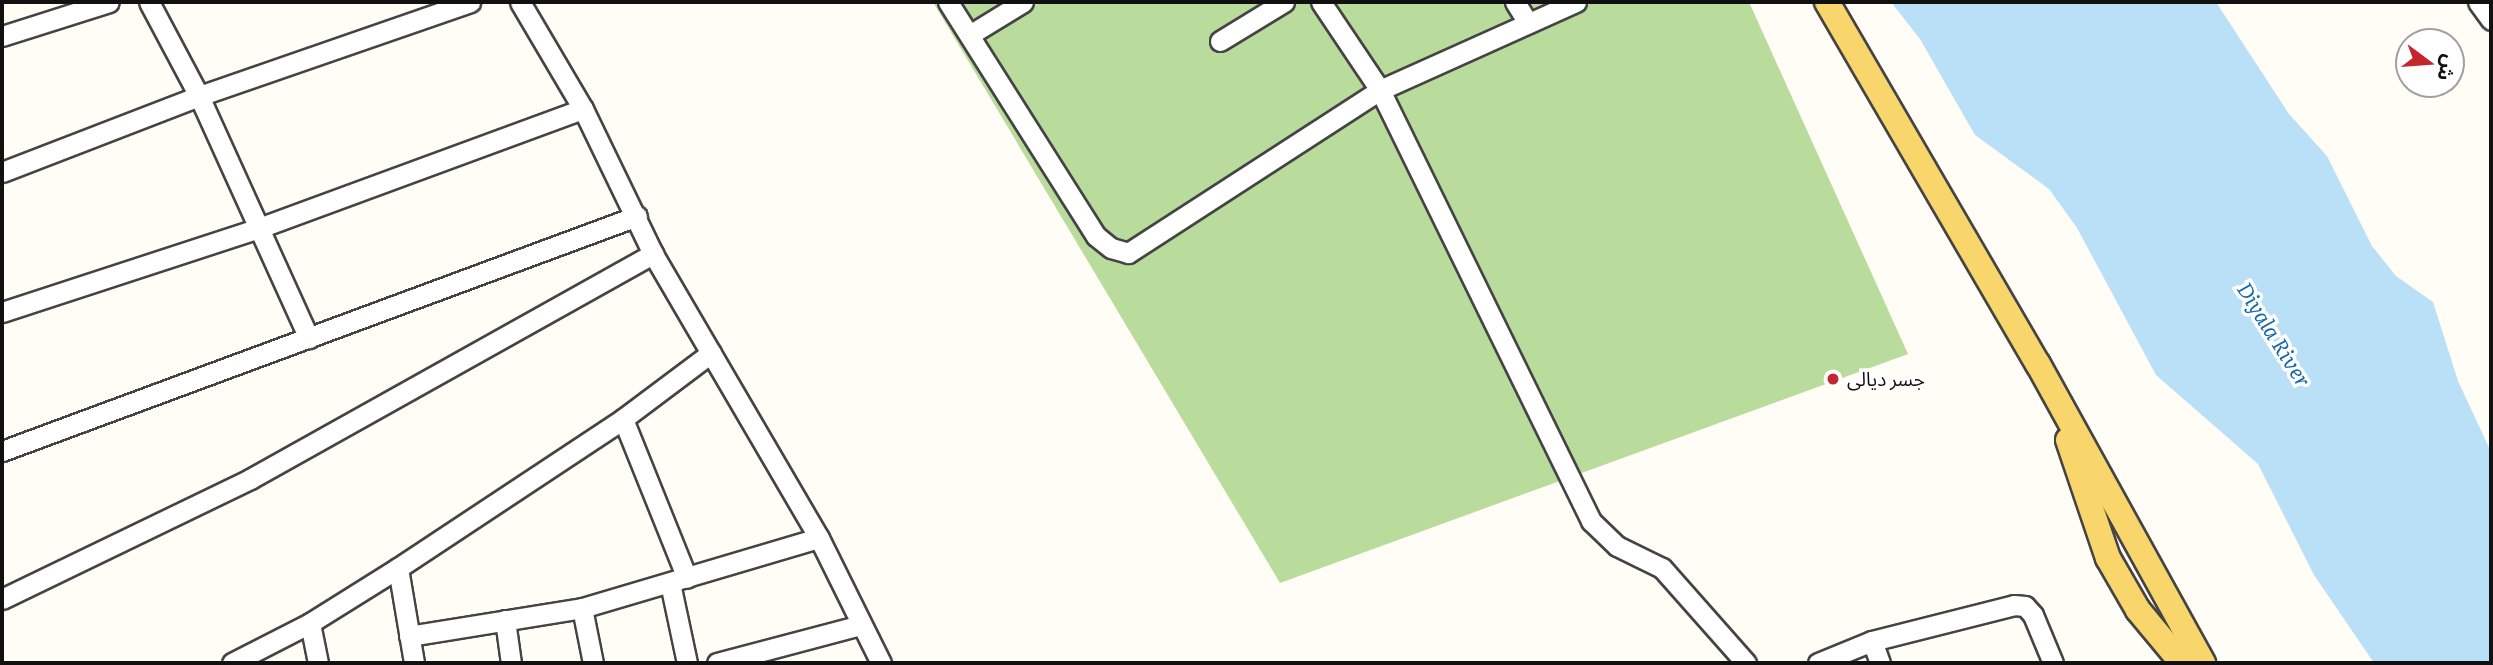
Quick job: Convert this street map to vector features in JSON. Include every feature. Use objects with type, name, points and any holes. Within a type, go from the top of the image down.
[{"type":"main road","points":[[1827,2],[2061,408],[2203,663]]},
{"type":"main road","points":[[2061,408],[2080,484],[2108,558],[2138,610],[2182,663]]},
{"type":"street","points":[[2,36],[108,2]]},
{"type":"street","points":[[149,2],[199,96],[309,338]]},
{"type":"street","points":[[2,172],[199,96],[470,2]]},
{"type":"street","points":[[520,2],[583,108],[653,254],[818,538],[881,663]]},
{"type":"street","points":[[948,2],[971,34],[1096,236],[1111,248],[1128,253],[1380,90],[1576,2]]},
{"type":"street","points":[[971,34],[1023,2]]},
{"type":"street","points":[[1220,41],[1284,2]]},
{"type":"street","points":[[1321,2],[1380,90],[1591,521],[1617,546],[1662,568],[1683,588],[1746,663]]},
{"type":"street","points":[[1515,2],[1528,23]]},
{"type":"street","points":[[2478,2],[2491,20]]},
{"type":"street","points":[[2,312],[258,228],[583,108]]},
{"type":"street","points":[[2,451],[637,216]]},
{"type":"street","points":[[2,599],[250,479],[653,254]]},
{"type":"street","points":[[232,663],[310,623],[398,568],[623,419],[711,353]]},
{"type":"street","points":[[623,419],[678,580],[687,663]]},
{"type":"street","points":[[410,636],[582,608],[818,538]]},
{"type":"street","points":[[398,568],[414,663]]},
{"type":"street","points":[[1818,663],[1872,641],[2014,605],[2025,606],[2053,663]]},
{"type":"street","points":[[582,608],[593,663]]},
{"type":"street","points":[[505,620],[511,663]]},
{"type":"street","points":[[310,623],[318,663]]},
{"type":"street","points":[[717,663],[861,625]]},
{"type":"street","points":[[1872,641],[1880,663]]},
{"type":"green space","points":[[933,2],[1749,2],[1908,354],[1280,583]]},
{"type":"water","name":"Diyala River","points":[[1891,2],[2216,2],[2289,114],[2327,156],[2372,246],[2396,276],[2433,302],[2458,381],[2491,452],[2491,663],[2374,663],[2314,575],[2258,464],[2156,375],[2077,228],[2049,189],[1975,135],[1920,39]]},
{"type":"place","name":"جسر ديالى","points":[[1833,379]]}]
